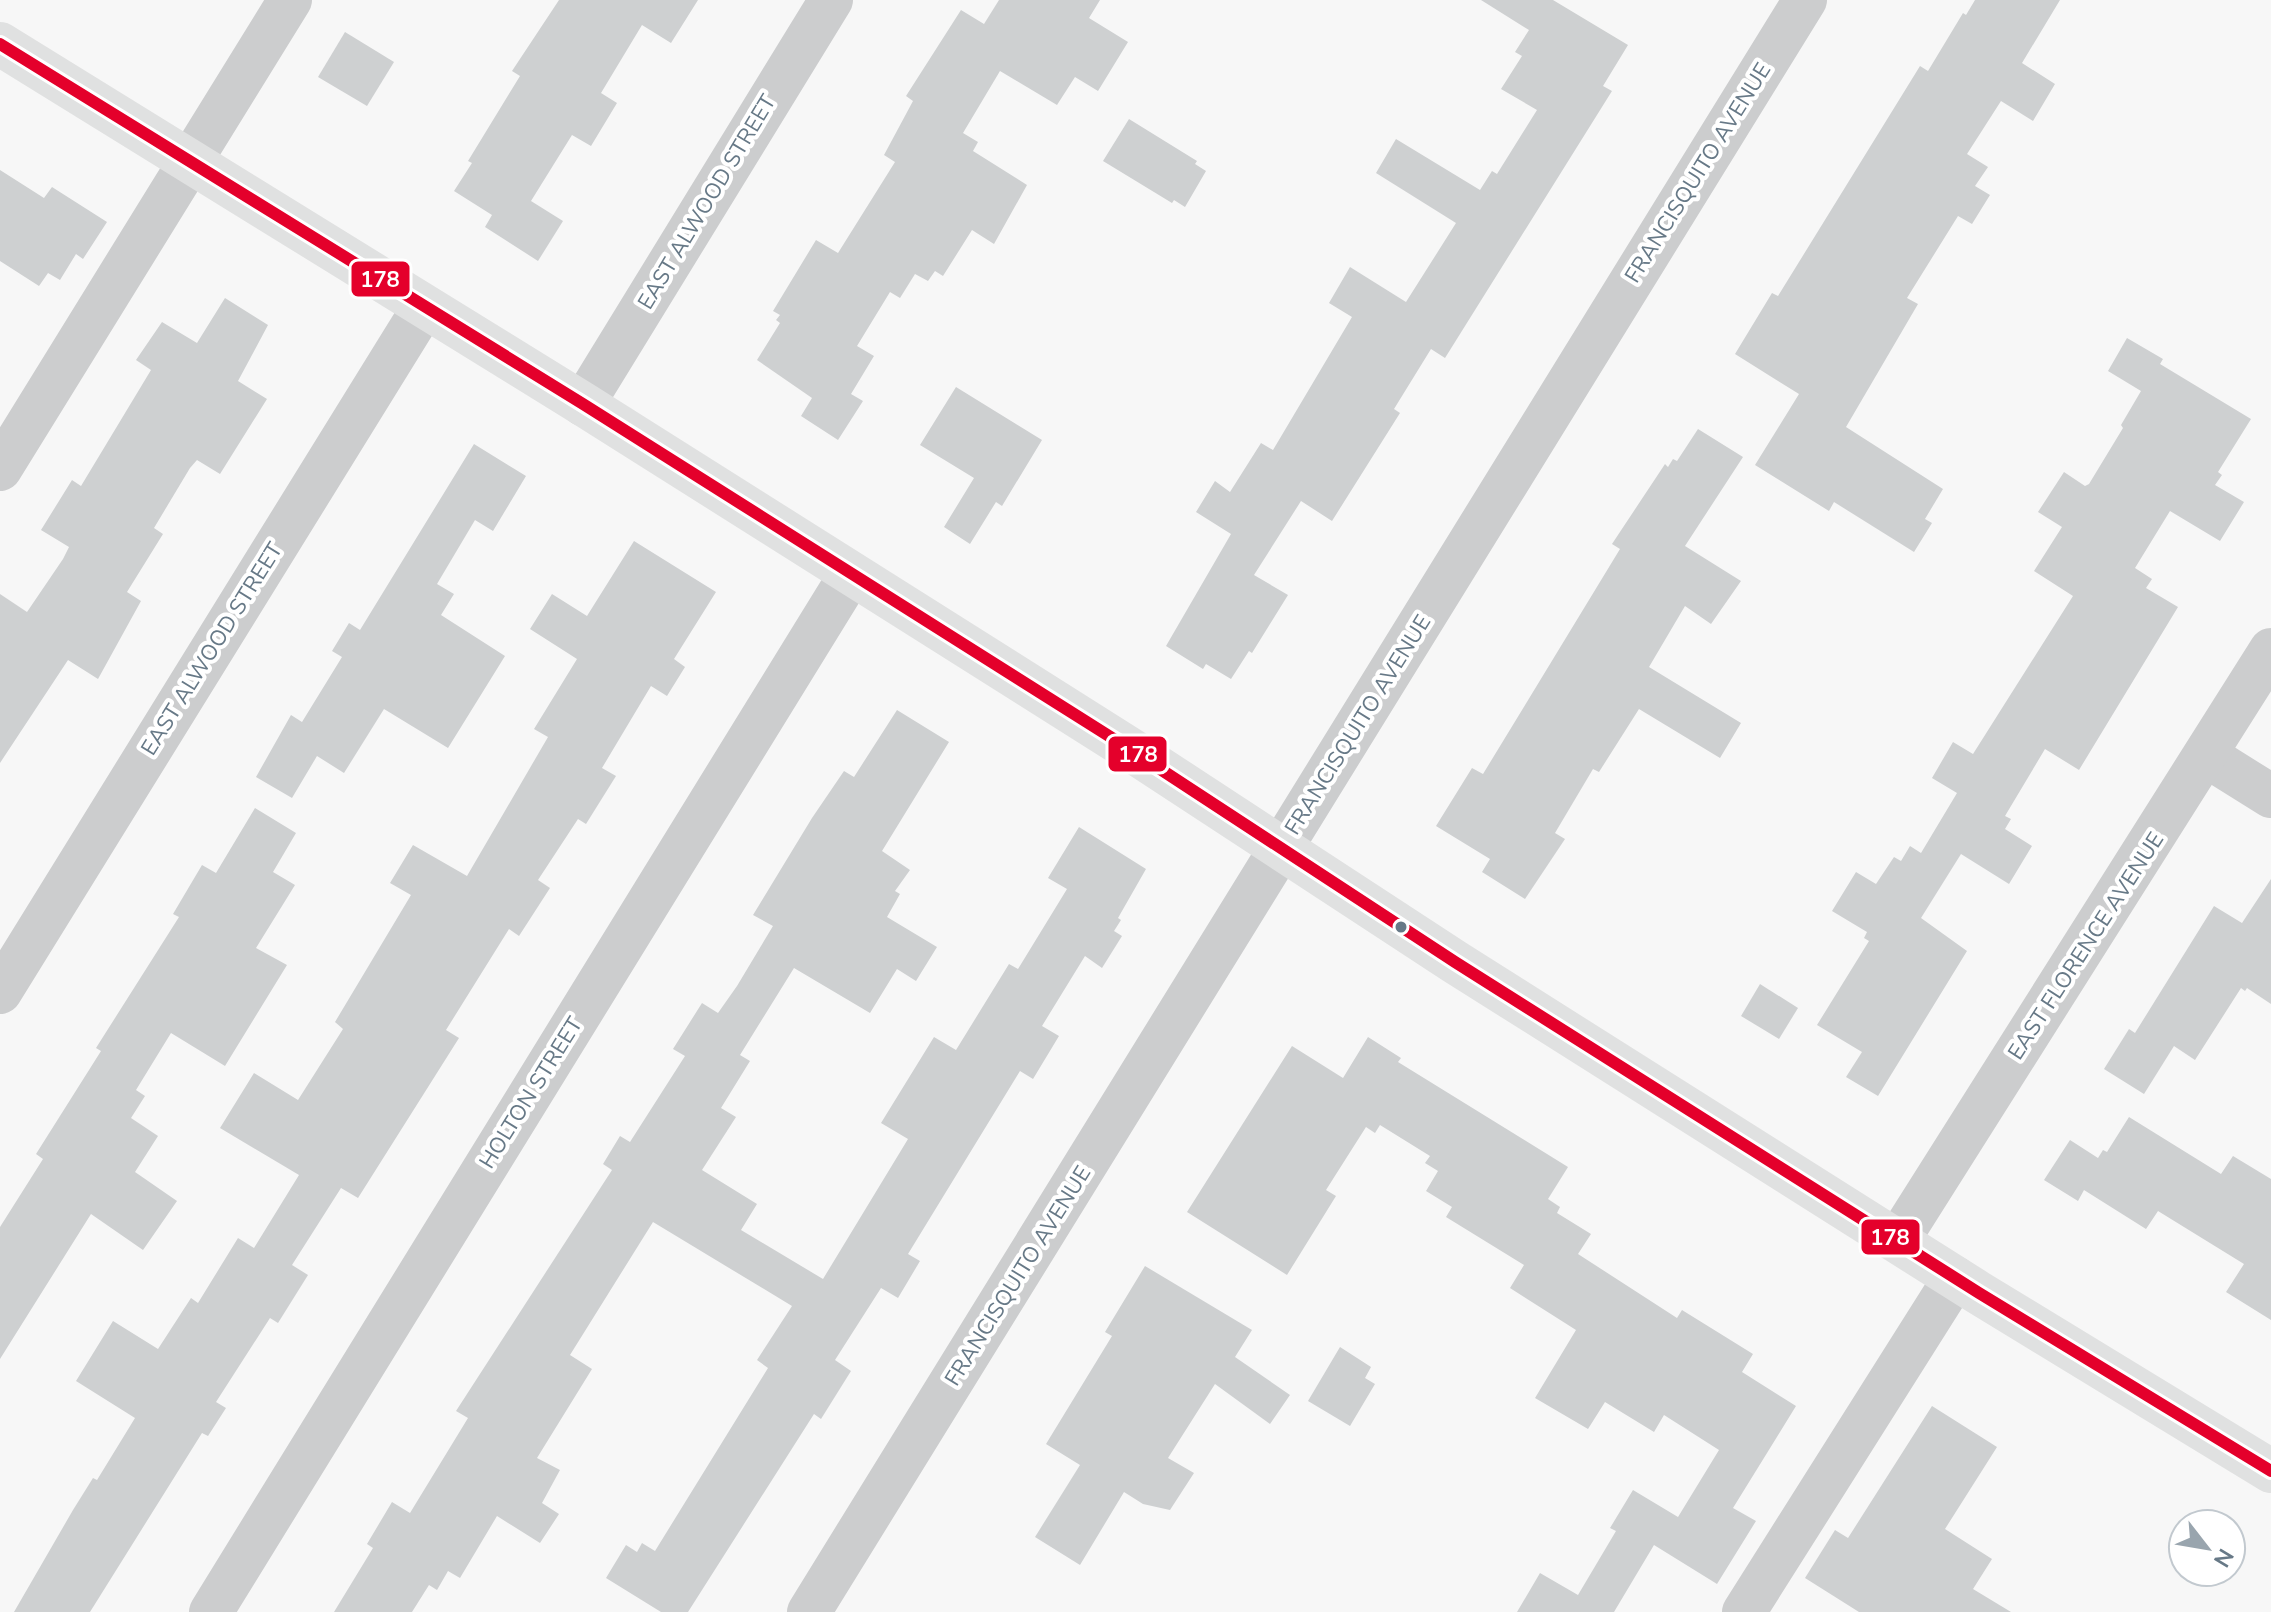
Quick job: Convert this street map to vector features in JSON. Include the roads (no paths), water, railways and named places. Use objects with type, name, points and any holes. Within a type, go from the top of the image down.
[{"type":"main road","points":[[0,44],[583,404],[1283,848],[1455,962],[1967,1285],[2271,1471]]},
{"type":"street","points":[[0,469],[290,0]]},
{"type":"street","name":"EAST ALWOOD STREET","points":[[583,404],[831,0]]},
{"type":"street","name":"FRANCISQUITO AVENUE","points":[[809,1612],[1805,0]]},
{"type":"street","name":"EAST ALWOOD STREET","points":[[0,992],[424,307]]},
{"type":"street","name":"HOLTON STREET","points":[[211,1612],[851,574]]},
{"type":"street","name":"EAST FLORENCE AVENUE","points":[[1898,1240],[2207,756],[2271,650]]},
{"type":"street","points":[[2207,756],[2271,796]]},
{"type":"street","points":[[1744,1612],[1967,1285]]},
{"type":"street","points":[[1778,1612],[1967,1285]]}]
